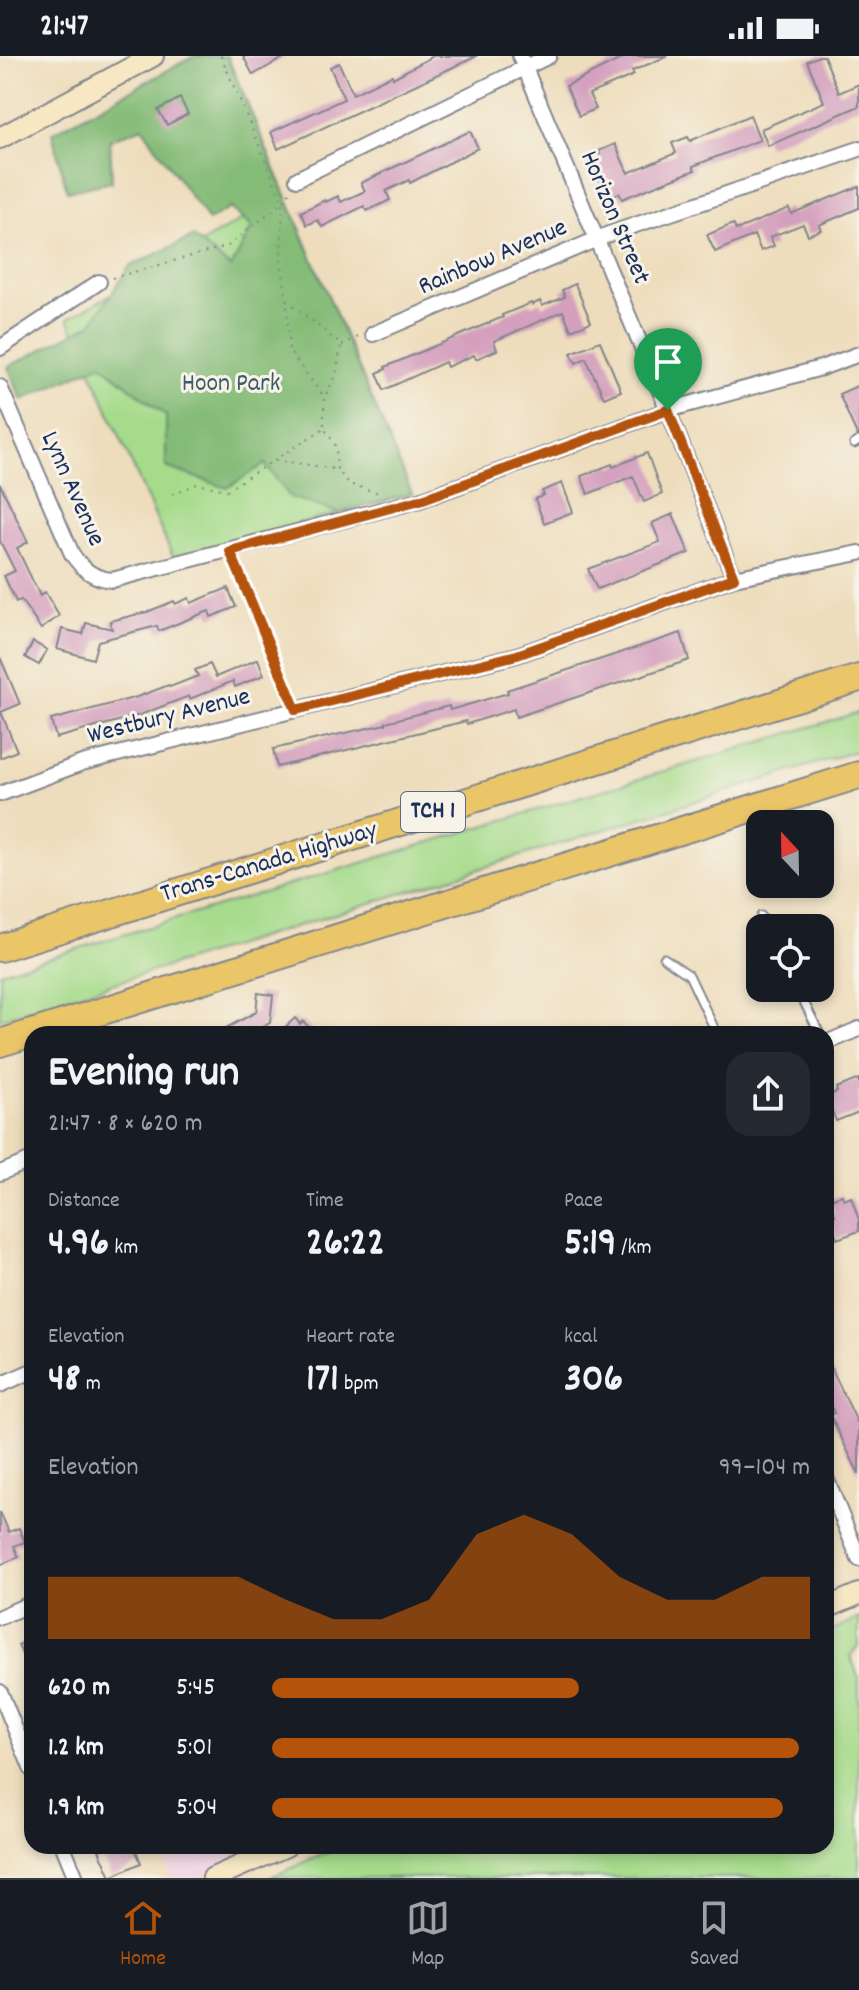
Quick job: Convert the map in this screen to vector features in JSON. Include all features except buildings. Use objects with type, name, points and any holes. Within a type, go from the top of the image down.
[{"type":"highway","name":"Trans-Canada Highway","points":[[0,948],[859,678]]},
{"type":"highway","points":[[751,810],[859,775]]},
{"type":"highway","points":[[751,810],[859,784]]},
{"type":"highway","points":[[55,1026],[746,812]]},
{"type":"highway","points":[[0,1043],[24,1036]]},
{"type":"main road","points":[[0,138],[153,56]]},
{"type":"main road","points":[[834,1605],[859,1594]]},
{"type":"main road","points":[[213,1878],[268,1854]]},
{"type":"street","points":[[297,179],[522,62],[549,56]]},
{"type":"street","name":"Horizon Street","points":[[522,62],[668,410],[734,578]]},
{"type":"street","name":"Rainbow Avenue","points":[[365,336],[596,240],[859,149]]},
{"type":"street","points":[[0,348],[99,282]]},
{"type":"street","name":"Lynn Avenue","points":[[0,387],[72,554],[81,568],[98,579],[112,580],[408,503],[668,410],[821,368],[859,354]]},
{"type":"street","name":"Westbury Avenue","points":[[0,794],[82,763],[517,655],[734,578],[859,553]]},
{"type":"street","points":[[834,1040],[859,1029]]},
{"type":"street","points":[[0,1173],[24,1163]]},
{"type":"street","points":[[0,1385],[24,1374]]},
{"type":"street","points":[[834,1498],[859,1559]]},
{"type":"street","points":[[0,1617],[24,1606]]},
{"type":"street","points":[[0,1692],[24,1750]]},
{"type":"street","points":[[66,1854],[76,1878]]},
{"type":"lane","points":[[664,958],[689,975],[713,1026]]},
{"type":"lane","points":[[804,1002],[816,1026]]},
{"type":"path","points":[[221,56],[283,202],[281,260],[287,300],[289,351],[324,397]]},
{"type":"path","points":[[99,282],[228,246],[283,202],[297,179]]},
{"type":"path","points":[[287,300],[341,345]]},
{"type":"path","points":[[341,345],[365,336]]},
{"type":"path","points":[[341,345],[336,376],[324,397],[324,428],[336,446],[337,469],[349,484],[408,503]]},
{"type":"path","points":[[173,494],[197,484],[227,490],[324,428]]},
{"type":"path","points":[[275,460],[337,469]]},
{"type":"path","points":[[230,551],[296,710]]},
{"type":"shaded area","points":[[162,1854],[248,1854],[197,1878],[173,1878]]},
{"type":"green space","name":"Hoon Park","points":[[194,56],[227,56],[412,494],[338,513],[290,497],[265,464],[227,488],[166,467],[166,416],[101,364],[22,400],[8,367],[91,324],[130,266],[193,237],[231,268],[252,227],[230,208],[208,221],[142,127],[110,140],[112,182],[67,191],[52,133]]},
{"type":"green space","name":"Hoon Park","points":[[227,56],[412,494],[173,557],[68,319],[273,202]]},
{"type":"green space","points":[[859,712],[859,750],[0,1019],[0,972]]},
{"type":"green space","points":[[859,1618],[859,1645],[850,1656],[859,1678],[859,1878],[269,1878],[324,1854],[834,1854],[834,1629]]},
{"type":"route","points":[[668,410],[734,578],[517,655],[296,710],[230,551],[420,500],[668,410]]}]
